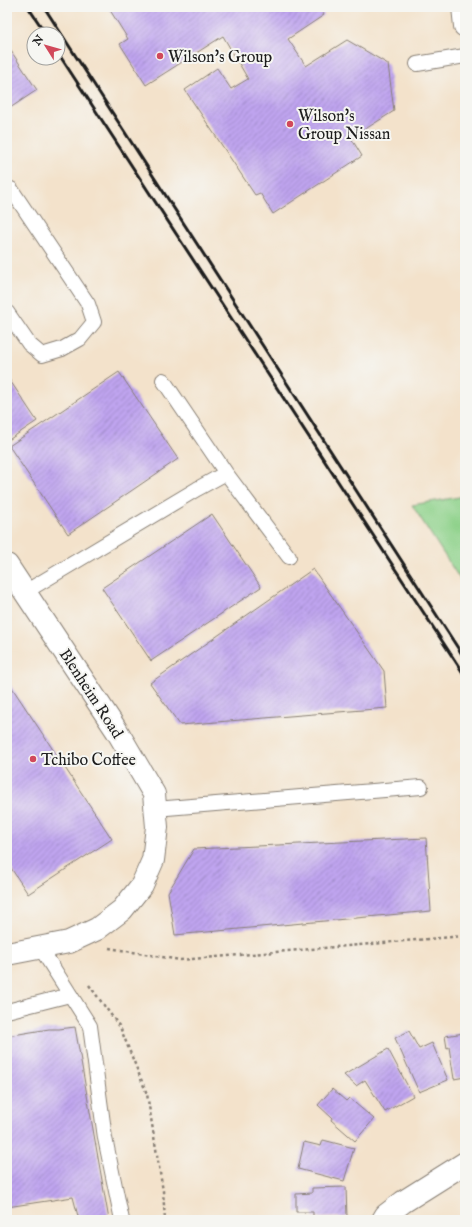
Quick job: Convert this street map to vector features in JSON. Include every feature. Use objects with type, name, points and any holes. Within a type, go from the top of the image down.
[{"type":"street","points":[[463,7],[465,26]]},
{"type":"street","name":"Blenheim Road","points":[[7,565],[117,730],[154,794],[157,827],[153,860],[142,885],[122,910],[97,929],[68,942],[7,954]]},
{"type":"street","points":[[383,1220],[386,1215],[403,1202],[465,1162]]},
{"type":"lane","points":[[417,64],[465,56]]},
{"type":"lane","points":[[7,191],[11,189],[88,304],[94,322],[80,340],[62,350],[42,354],[29,344],[7,312]]},
{"type":"lane","points":[[163,380],[226,473],[289,557]]},
{"type":"lane","points":[[25,592],[226,473]]},
{"type":"lane","points":[[156,809],[421,787]]},
{"type":"lane","points":[[40,947],[90,1026],[105,1138],[122,1220]]},
{"type":"lane","points":[[7,1011],[70,995]]},
{"type":"path","points":[[106,948],[180,960],[465,936]]},
{"type":"path","points":[[86,981],[120,1027],[147,1094],[163,1192],[165,1220]]},
{"type":"green space","points":[[465,496],[465,587],[412,505]]},
{"type":"building","name":"Wilson's Group Nissan","points":[[108,7],[319,7],[324,15],[288,39],[306,66],[347,40],[388,64],[394,111],[351,138],[362,156],[273,214],[260,193],[255,195],[185,90],[217,68],[231,89],[248,79],[223,36],[146,85],[120,44],[128,39]]},
{"type":"building","points":[[7,45],[37,90],[7,110]]},
{"type":"building","points":[[119,372],[178,459],[68,534],[9,446]]},
{"type":"building","points":[[7,376],[37,421],[7,441]]},
{"type":"building","points":[[212,514],[261,587],[151,661],[102,588]]},
{"type":"building","points":[[313,569],[384,671],[387,708],[180,725],[150,683]]},
{"type":"building","name":"Tchibo Coffee","points":[[7,680],[112,839],[28,894],[7,862]]},
{"type":"building","points":[[426,838],[431,911],[175,935],[168,892],[194,849]]},
{"type":"building","points":[[463,1017],[465,1017],[465,1077],[454,1079],[449,1047],[447,1048],[445,1036],[464,1033]]},
{"type":"building","points":[[75,1027],[109,1220],[79,1220],[73,1197],[7,1207],[7,1036],[49,1029]]},
{"type":"building","points":[[409,1031],[419,1049],[432,1043],[448,1080],[419,1092],[395,1038]]},
{"type":"building","points":[[388,1049],[413,1096],[385,1112],[365,1080],[356,1086],[344,1075]]},
{"type":"building","points":[[332,1089],[346,1101],[349,1098],[374,1119],[355,1141],[331,1120],[332,1118],[318,1105]]},
{"type":"building","points":[[323,1140],[354,1148],[344,1181],[298,1169],[304,1142],[321,1146]]},
{"type":"building","points":[[346,1187],[347,1217],[313,1218],[313,1212],[296,1212],[296,1194],[312,1193],[312,1188]]},
{"type":"railway","points":[[28,7],[41,26]]},
{"type":"railway","points":[[44,7],[465,659]]},
{"type":"railway","points":[[66,65],[465,676]]},
{"type":"place","name":"Wilson's Group","points":[[160,56]]},
{"type":"place","name":"Wilson's Group Nissan","points":[[290,124]]},
{"type":"place","name":"Tchibo Coffee","points":[[33,759]]}]
